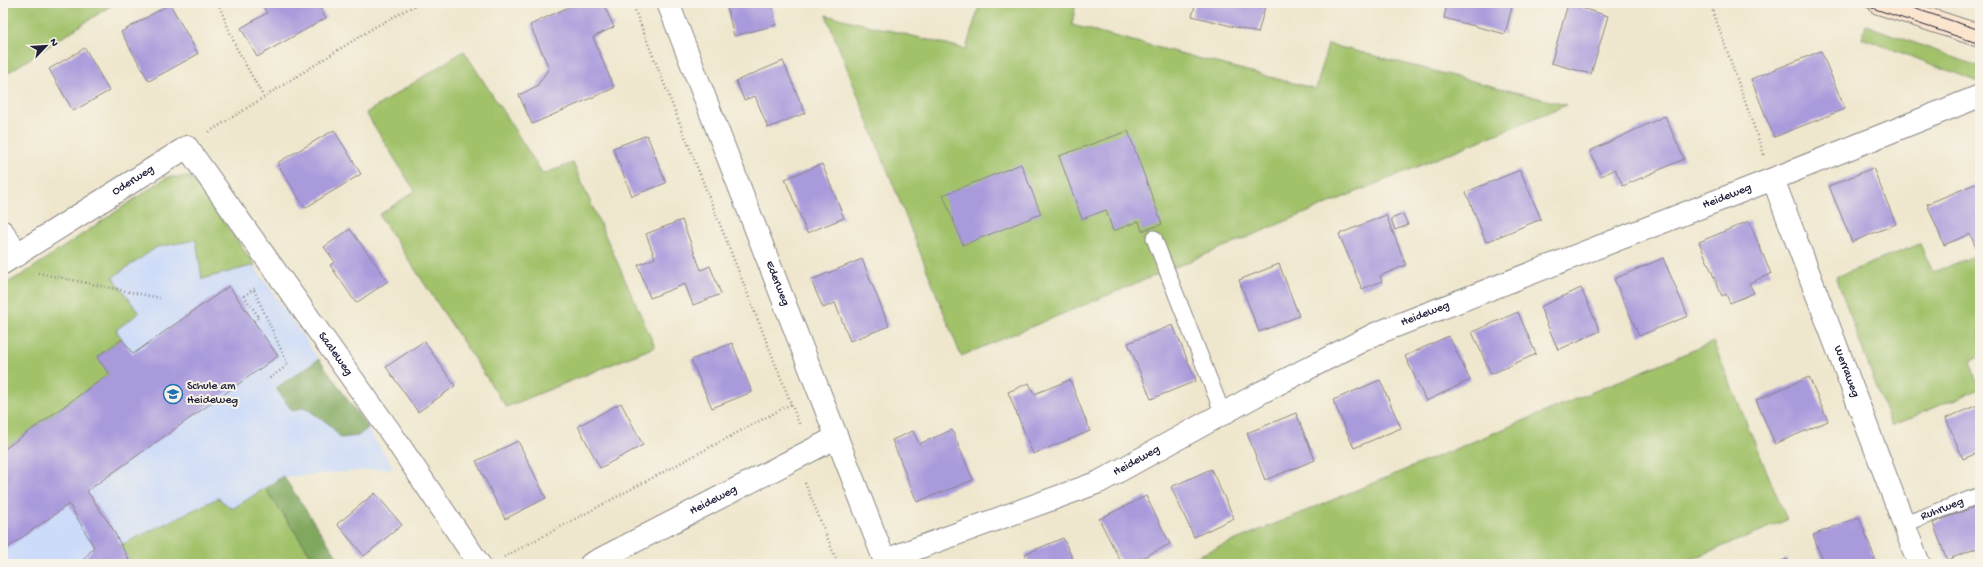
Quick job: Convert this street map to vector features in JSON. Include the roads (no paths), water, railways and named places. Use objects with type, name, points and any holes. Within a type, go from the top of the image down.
[{"type":"main road","points":[[1879,3],[1980,36]]},
{"type":"street","name":"Ederweg","points":[[668,3],[886,562]]},
{"type":"street","name":"Heideweg","points":[[886,562],[1099,482],[1262,392],[1375,334],[1773,179],[1980,96]]},
{"type":"street","name":"Oderweg","points":[[10,259],[187,147]]},
{"type":"street","name":"Saaleweg","points":[[187,147],[391,433],[488,562]]},
{"type":"street","name":"Werraweg","points":[[1773,179],[1919,564]]},
{"type":"street","points":[[3,232],[10,259]]},
{"type":"street","name":"Heideweg","points":[[591,564],[836,436]]},
{"type":"lane","points":[[1154,238],[1223,414]]},
{"type":"lane","name":"Ruhrweg","points":[[1905,524],[1980,495]]},
{"type":"tram line","points":[[1857,3],[1980,44]]},
{"type":"tram line","points":[[1898,3],[1980,30]]},
{"type":"place","name":"Schule am Heideweg","points":[[173,394]]}]
